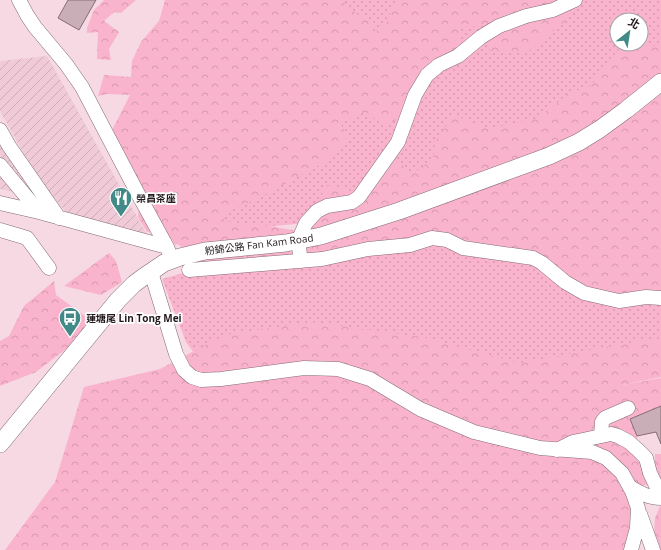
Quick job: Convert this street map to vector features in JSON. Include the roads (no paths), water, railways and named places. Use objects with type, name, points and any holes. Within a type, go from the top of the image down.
[{"type":"main road","name":"粉錦公路 Fan Kam Road","points":[[0,444],[111,308],[134,284],[151,272],[170,253],[186,254],[298,241],[336,232],[392,213],[537,161],[579,142],[613,120],[661,82]]},
{"type":"street","points":[[19,0],[35,27],[66,64],[82,87],[140,199],[170,253]]},
{"type":"street","points":[[301,261],[298,241],[306,223],[316,211],[327,206],[352,202],[359,197],[398,142],[415,95],[427,75],[439,65],[458,56],[481,36],[499,26],[526,16],[553,10],[575,0]]},
{"type":"street","points":[[0,130],[9,146],[59,218]]},
{"type":"street","points":[[0,165],[39,212]]},
{"type":"street","points":[[0,203],[39,212],[170,253]]},
{"type":"street","points":[[0,230],[28,238],[49,268]]},
{"type":"street","points":[[189,270],[322,259],[368,249],[410,246],[432,238],[447,240],[463,248],[533,258],[542,263],[565,282],[584,293],[619,301],[646,297],[661,298]]},
{"type":"street","points":[[151,272],[179,360],[184,370],[192,377],[206,380],[229,379],[304,368],[338,369],[370,379],[420,410],[474,432],[540,448],[592,452],[606,458],[622,473],[630,487],[653,550]]},
{"type":"street","points":[[601,436],[602,422],[605,418],[628,408]]},
{"type":"street","points":[[557,450],[573,442],[611,434],[630,442],[646,458],[650,473],[661,497],[649,497],[630,487]]},
{"type":"street","points":[[632,549],[637,528],[638,508]]},
{"type":"place","name":"榮昌茶座","points":[[121,218]]},
{"type":"place","name":"蓮塘尾 Lin Tong Mei","points":[[70,338]]}]
